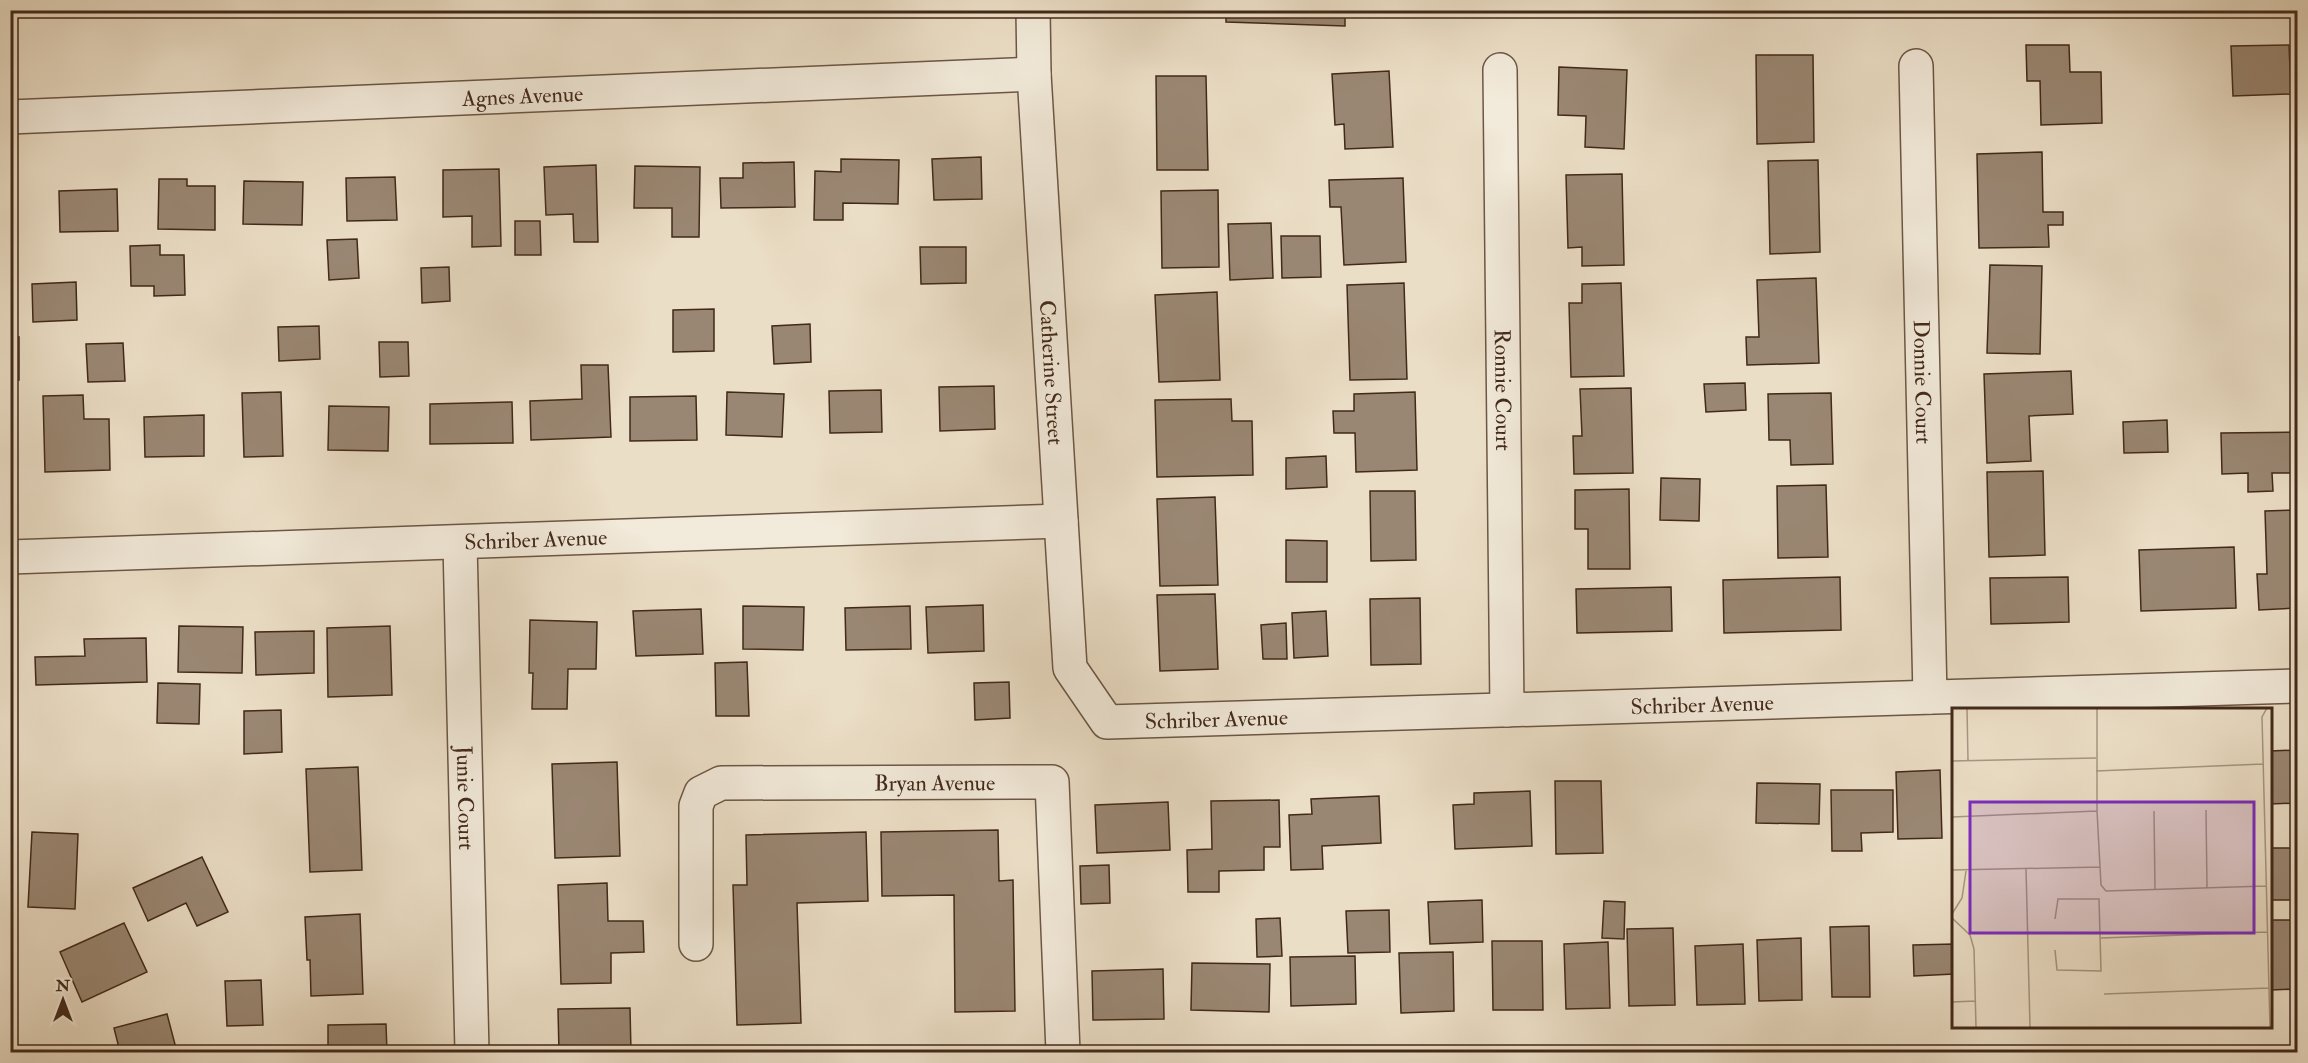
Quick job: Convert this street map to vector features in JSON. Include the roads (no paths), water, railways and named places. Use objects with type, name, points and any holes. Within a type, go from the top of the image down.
[{"type":"street","name":"Catherine Street","points":[[1033,10],[1034,74],[1070,668],[1107,722]]},
{"type":"street","name":"Donnie Court","points":[[1916,66],[1930,697]]},
{"type":"street","name":"Ronnie Court","points":[[1500,70],[1507,710]]},
{"type":"street","name":"Agnes Avenue","points":[[10,117],[1034,74]]},
{"type":"street","name":"Schriber Avenue","points":[[10,557],[1061,521]]},
{"type":"street","name":"Junie Court","points":[[460,543],[472,1053]]},
{"type":"street","name":"Schriber Avenue","points":[[1107,722],[2298,686]]},
{"type":"street","name":"Bryan Avenue","points":[[696,944],[696,806],[701,793],[721,783],[1052,782],[1063,1053]]}]
